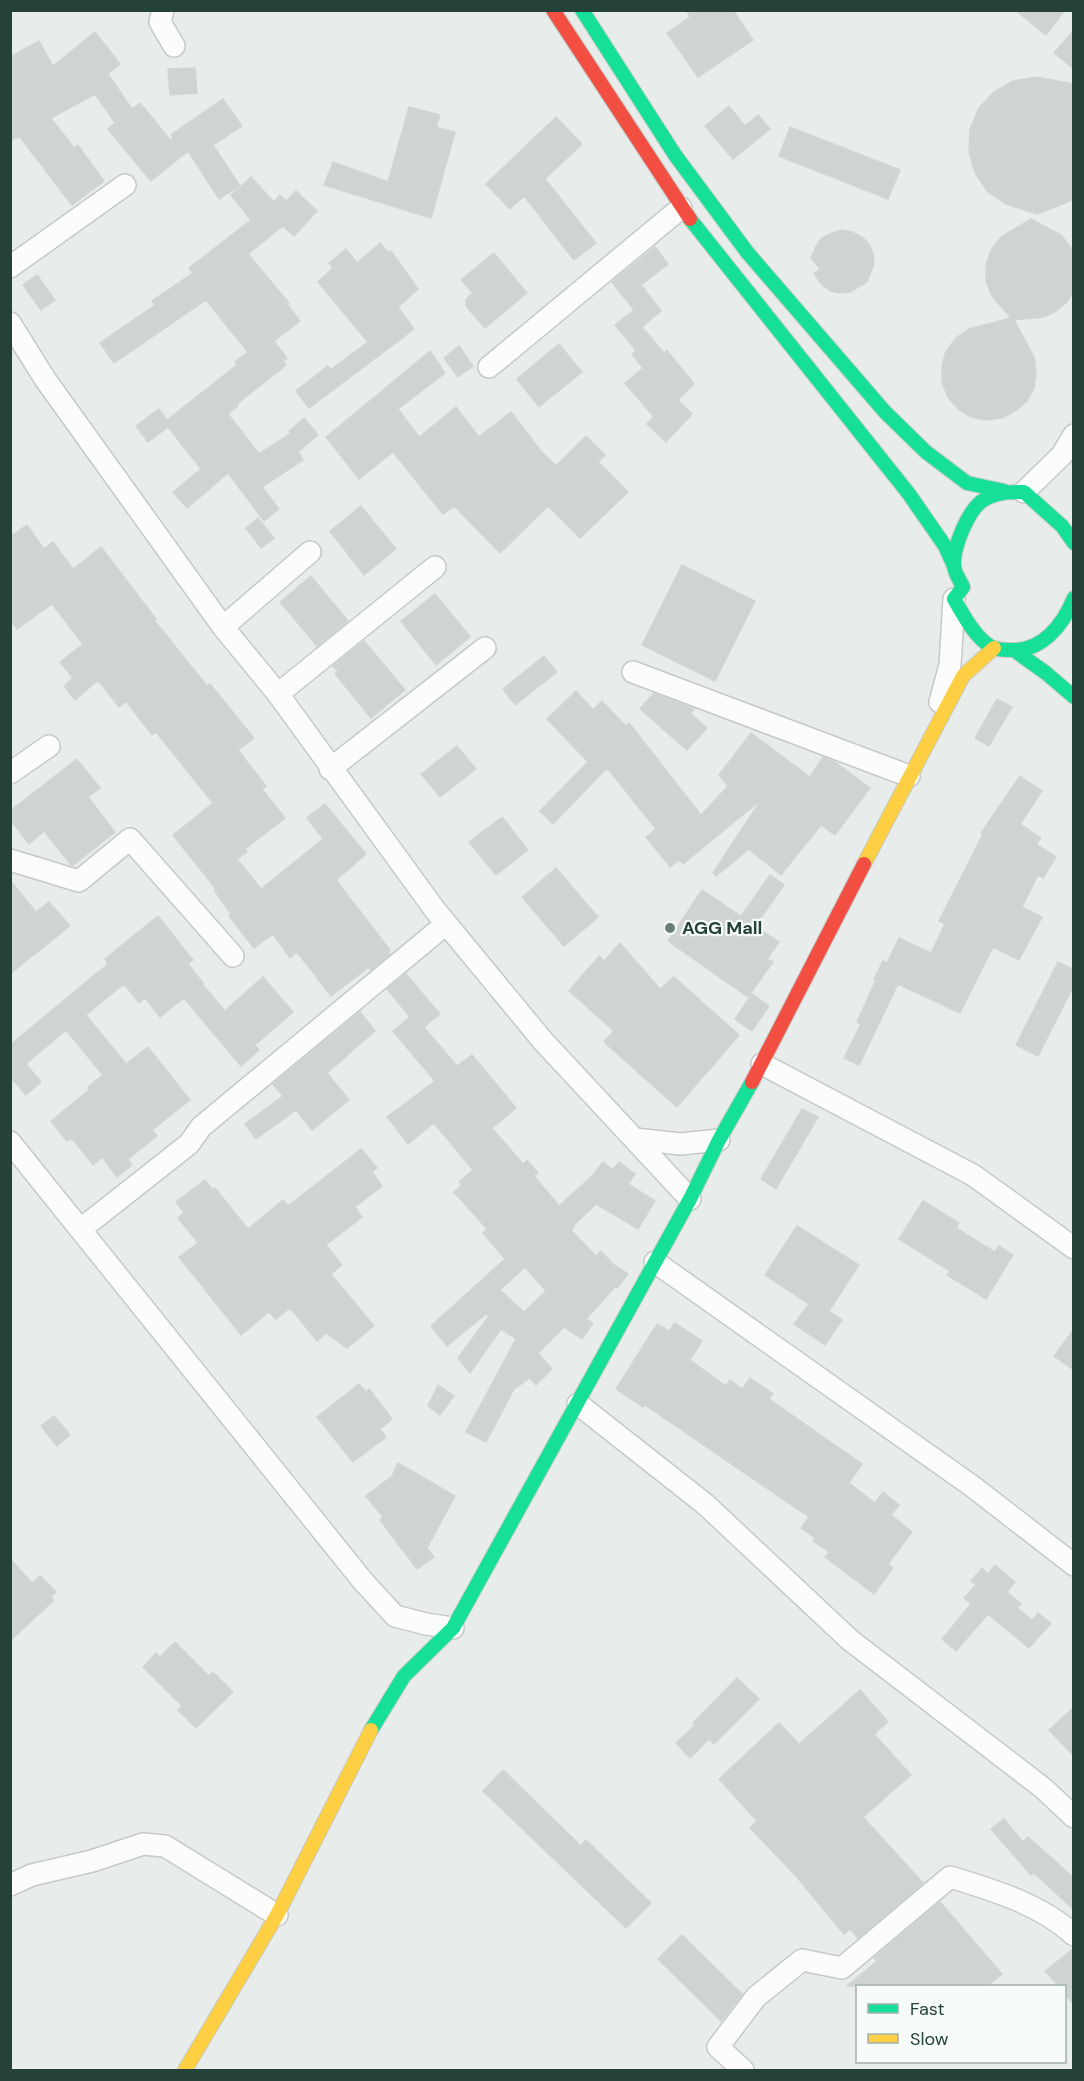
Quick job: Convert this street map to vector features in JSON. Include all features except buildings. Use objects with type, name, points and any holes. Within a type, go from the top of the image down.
[{"type":"main road","points":[[553,10],[681,208],[909,494],[945,546],[963,587],[954,599],[968,623],[978,636],[994,648],[1018,653],[1074,697]]},
{"type":"main road","points":[[582,10],[675,155],[747,252],[871,396],[926,452],[966,483],[1014,492],[1062,526],[1074,543]]},
{"type":"main road","points":[[954,566],[966,520],[974,507],[982,501],[1014,492]]},
{"type":"main road","points":[[1018,653],[1036,647],[1046,639],[1070,608],[1074,598]]},
{"type":"main road","points":[[185,2070],[277,1914],[365,1740],[404,1676],[453,1628],[690,1199],[963,676],[994,648]]},
{"type":"street","points":[[163,10],[160,22],[174,46]]},
{"type":"street","points":[[10,267],[125,185]]},
{"type":"street","points":[[489,367],[681,208]]},
{"type":"street","points":[[10,323],[45,379],[223,627],[278,694],[330,769],[446,924],[543,1041],[690,1199]]},
{"type":"street","points":[[1014,492],[1062,455],[1074,435]]},
{"type":"street","points":[[223,627],[310,552]]},
{"type":"street","points":[[278,694],[435,567]]},
{"type":"street","points":[[926,744],[950,665],[954,599]]},
{"type":"street","points":[[330,769],[485,648]]},
{"type":"street","points":[[633,672],[909,776]]},
{"type":"street","points":[[10,773],[49,746]]},
{"type":"street","points":[[10,860],[80,881],[130,839],[233,956]]},
{"type":"street","points":[[81,1229],[189,1144],[201,1127],[446,924]]},
{"type":"street","points":[[762,1064],[973,1174],[1074,1248]]},
{"type":"street","points":[[635,1139],[681,1144],[719,1140]]},
{"type":"street","points":[[10,1142],[362,1580],[395,1616],[453,1628]]},
{"type":"street","points":[[655,1262],[972,1486],[1074,1565]]},
{"type":"street","points":[[578,1404],[705,1504],[850,1640],[1043,1788],[1074,1817]]},
{"type":"street","points":[[10,1885],[32,1875],[92,1861],[142,1844],[165,1846],[277,1914]]},
{"type":"street","points":[[743,2070],[718,2047],[756,1997],[802,1960],[842,1968],[951,1877],[1011,1896],[1074,1935]]},
{"type":"traffic: fast","points":[[582,10],[675,155],[747,252],[885,412],[926,452],[967,483],[1004,491]]},
{"type":"traffic: fast","points":[[690,219],[909,494],[945,546],[954,566]]},
{"type":"traffic: fast","points":[[1074,543],[1062,526],[1024,492],[1003,493],[987,498],[972,513],[959,539],[954,557],[954,568],[963,587],[954,599],[979,637],[991,647],[1010,650],[1032,647],[1050,635],[1064,618],[1074,598]]},
{"type":"traffic: fast","points":[[1018,653],[1074,697]]},
{"type":"traffic: fast","points":[[371,1730],[404,1676],[453,1628],[690,1199],[719,1140],[752,1082]]},
{"type":"traffic: slow","points":[[864,864],[963,676],[994,648]]},
{"type":"traffic: slow","points":[[185,2070],[277,1915],[371,1730]]},
{"type":"traffic: jam","points":[[553,10],[690,219]]},
{"type":"traffic: jam","points":[[752,1082],[864,864]]},
{"type":"place","name":"AGG Mall","points":[[670,928]]}]
